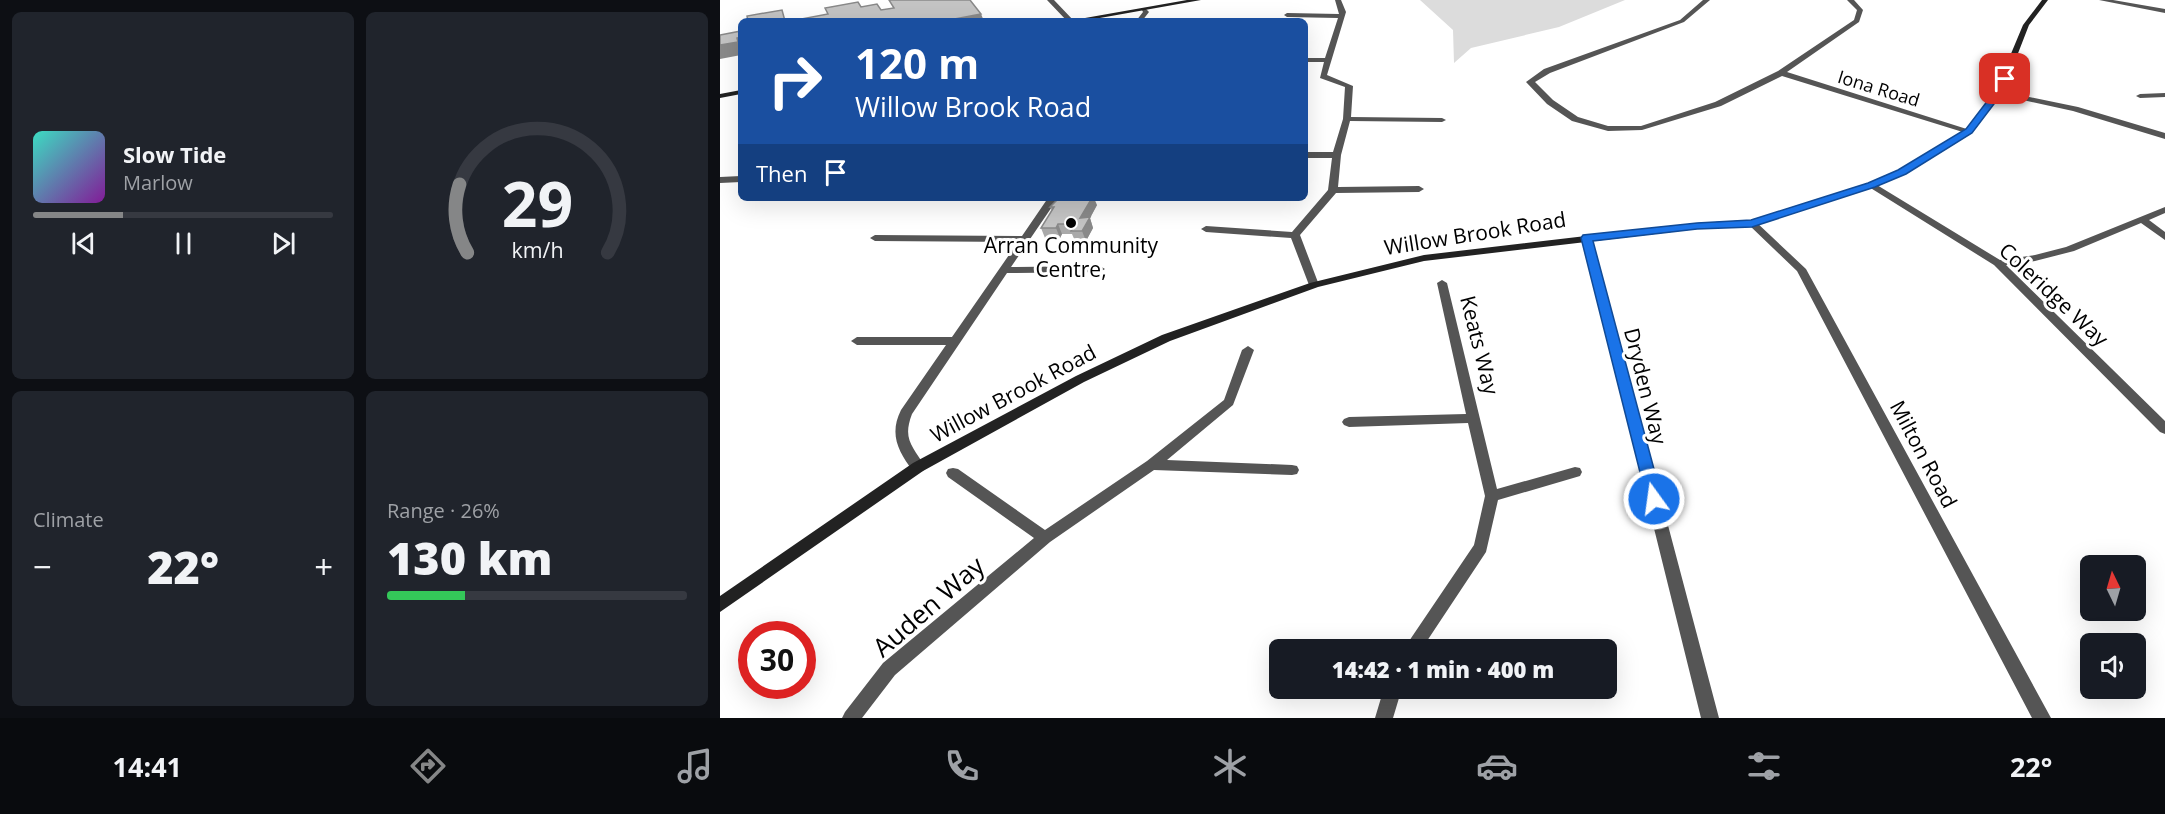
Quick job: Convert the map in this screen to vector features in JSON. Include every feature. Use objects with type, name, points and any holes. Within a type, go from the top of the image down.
[{"type":"street","points":[[1050,0],[1068,18]]},
{"type":"street","points":[[1089,18],[1198,0]]},
{"type":"street","points":[[1295,235],[1333,190],[1337,155],[1347,119],[1349,86],[1323,76],[1343,12],[1338,0]]},
{"type":"street","points":[[1707,0],[1682,21],[1548,70],[1530,82],[1550,102],[1575,119],[1608,129],[1642,128],[1718,104],[1781,73],[1857,21],[1860,10],[1850,0]]},
{"type":"street","name":"Willow Brook Road","points":[[720,606],[918,467],[1080,379],[1166,338],[1314,285],[1424,258],[1697,226],[1752,223],[1872,185],[1902,172],[1969,131],[1999,92],[2026,25],[2045,0]]},
{"type":"street","points":[[2102,0],[2165,11]]},
{"type":"street","points":[[1142,18],[1146,12],[1143,9]]},
{"type":"street","points":[[1287,15],[1342,16]]},
{"type":"street","points":[[1308,61],[1327,64]]},
{"type":"street","name":"Iona Road","points":[[1781,73],[1969,131]]},
{"type":"street","points":[[1999,92],[2075,109],[2165,136]]},
{"type":"street","points":[[720,96],[738,93]]},
{"type":"street","points":[[2140,96],[2165,95]]},
{"type":"street","points":[[2153,96],[2165,103]]},
{"type":"street","points":[[1347,119],[1424,123],[1442,120]]},
{"type":"street","points":[[1308,155],[1337,155]]},
{"type":"street","points":[[720,180],[738,179]]},
{"type":"street","name":"Coleridge Way","points":[[1872,185],[1998,263],[2165,429]]},
{"type":"street","points":[[1333,190],[1419,189]]},
{"type":"street","points":[[918,467],[904,450],[900,426],[906,413],[953,341],[1051,201]]},
{"type":"street","points":[[1998,263],[2035,258],[2070,249],[2165,210]]},
{"type":"street","points":[[2141,219],[2165,237]]},
{"type":"street","name":"Milton Road","points":[[1752,223],[1801,269],[2042,718]]},
{"type":"street","points":[[1206,229],[1295,235]]},
{"type":"street","points":[[1295,235],[1314,285]]},
{"type":"street","points":[[875,238],[1025,239]]},
{"type":"street","name":"Dryden Way","points":[[1587,238],[1710,718]]},
{"type":"street","points":[[1004,270],[1100,269]]},
{"type":"street","name":"Keats Way","points":[[1418,639],[1481,547],[1492,496],[1442,283]]},
{"type":"street","points":[[857,341],[953,341]]},
{"type":"street","name":"Auden Way","points":[[851,718],[889,669],[1045,538],[1152,465],[1229,402],[1248,350]]},
{"type":"street","name":"Keats Way","points":[[1349,422],[1475,418]]},
{"type":"street","points":[[1152,465],[1292,470]]},
{"type":"street","points":[[953,472],[1045,538]]},
{"type":"street","points":[[1492,496],[1575,472]]},
{"type":"street","points":[[1384,718],[1390,699]]},
{"type":"shaded area","points":[[1420,0],[1625,0],[1559,27],[1471,48],[1454,63],[1453,30]]},
{"type":"building","points":[[889,0],[970,0],[981,14],[960,18],[807,18],[828,14],[825,8],[858,2],[861,7],[877,4],[881,10],[894,8]]},
{"type":"building","points":[[782,10],[784,18],[747,18],[747,16]]},
{"type":"building","points":[[738,32],[738,42],[720,45],[720,35]]},
{"type":"building","points":[[1056,201],[1090,201],[1080,218],[1090,217],[1082,231],[1071,231],[1075,224],[1058,224],[1056,228],[1041,228],[1054,207],[1050,207]]},
{"type":"place","name":"Arran Community Centre,","points":[[1071,223]]},
{"type":"route","points":[[1654,499],[1587,238],[1697,226],[1752,223],[1872,185],[1902,172],[1969,131],[1999,92],[2005,79]]}]
